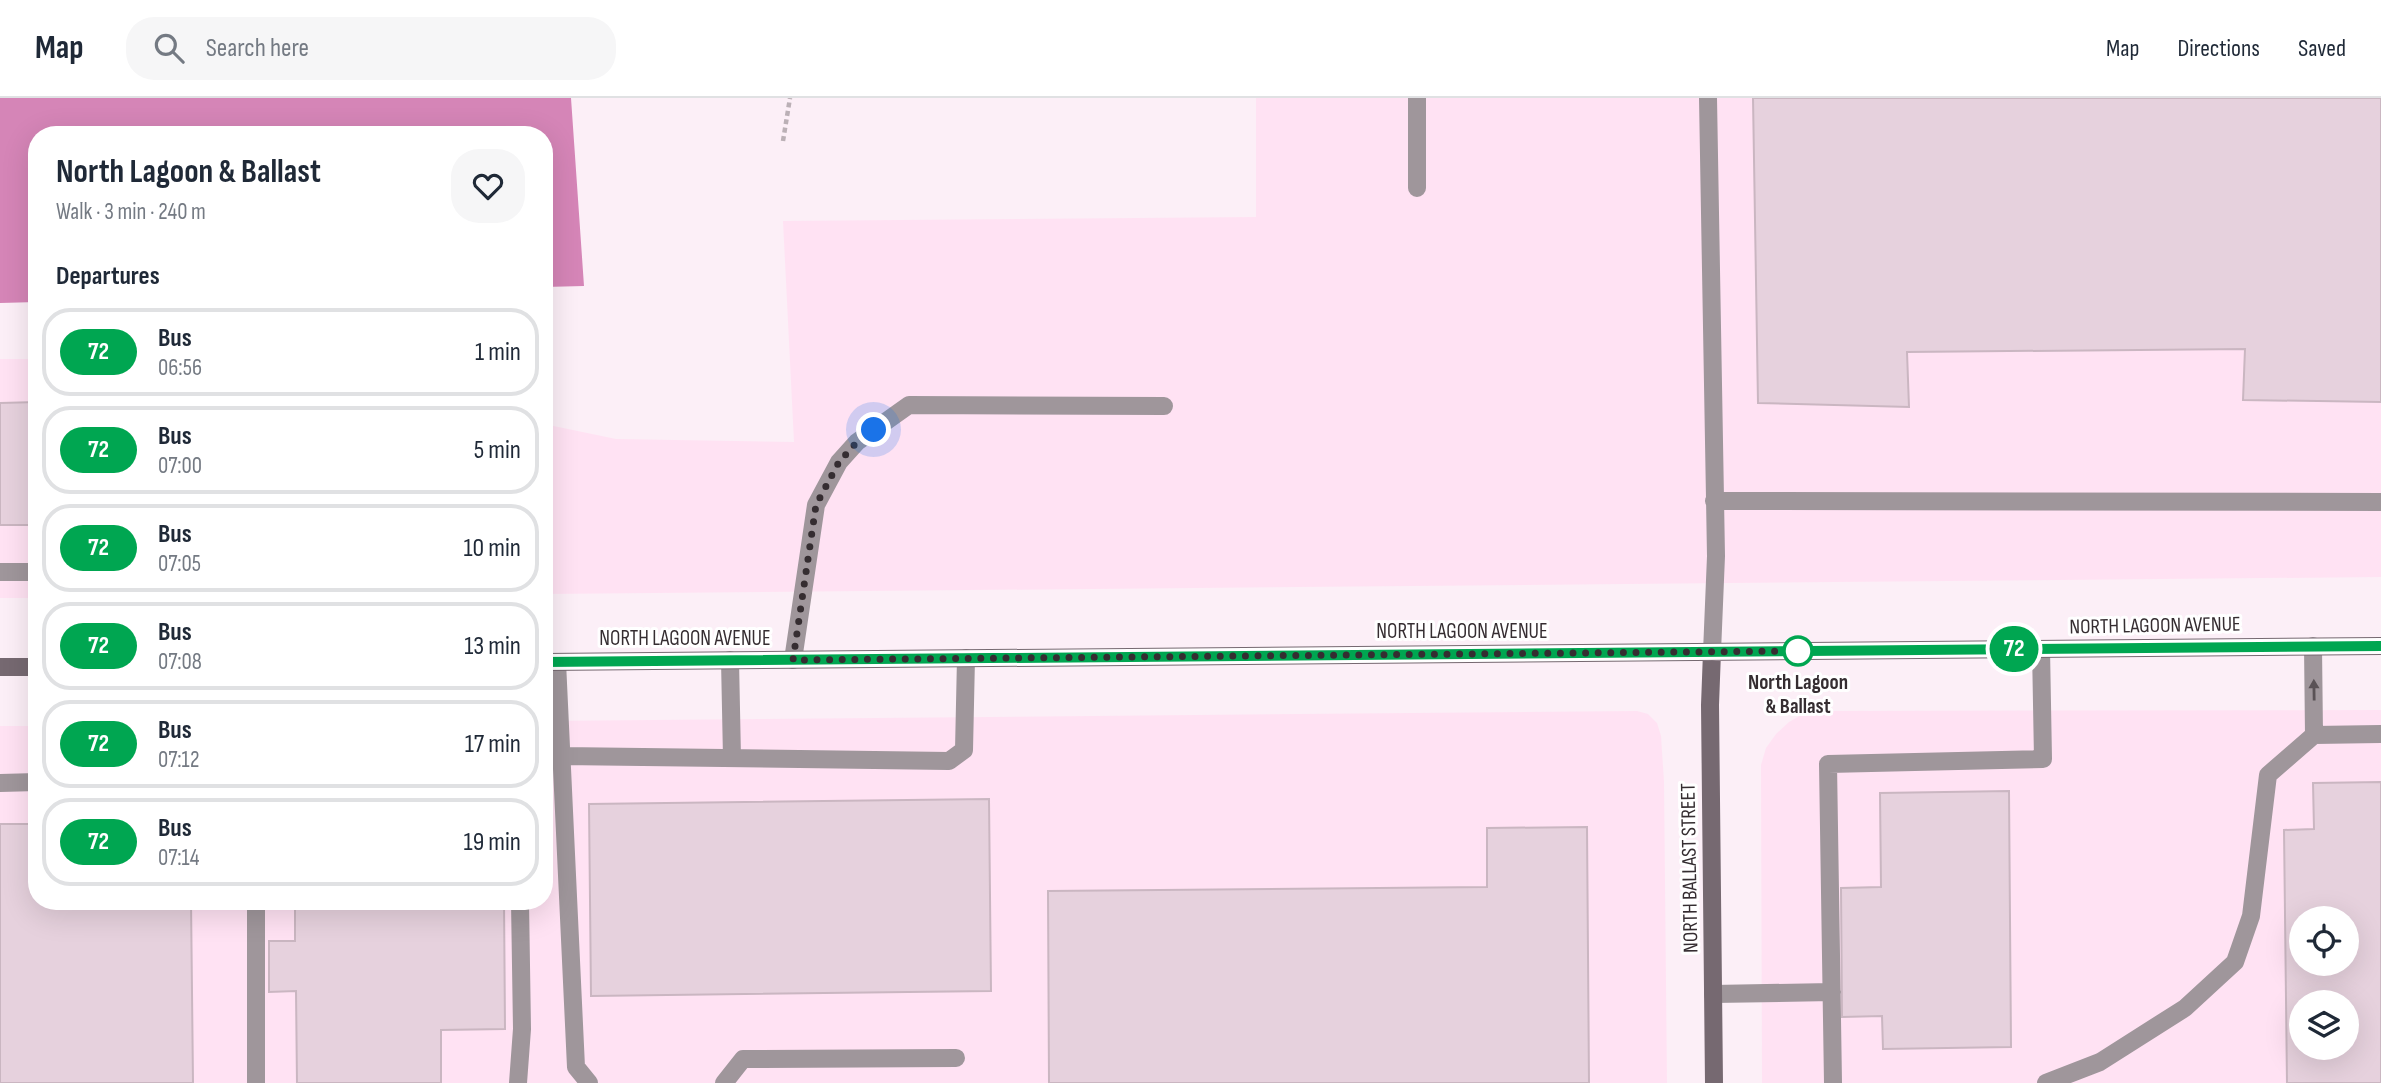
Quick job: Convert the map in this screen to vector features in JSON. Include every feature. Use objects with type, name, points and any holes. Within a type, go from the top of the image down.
[{"type":"street","name":"NORTH LAGOON AVENUE","points":[[553,662],[2381,646]]},
{"type":"street","name":"NORTH BALLAST STREET","points":[[1712,652],[1710,705],[1714,1083]]},
{"type":"street","points":[[0,667],[28,667]]},
{"type":"lane","points":[[1417,98],[1417,188]]},
{"type":"lane","points":[[1708,98],[1716,556],[1712,652]]},
{"type":"lane","points":[[793,660],[816,505],[839,462],[857,442],[909,405],[1164,406]]},
{"type":"lane","points":[[1714,500],[2381,502]]},
{"type":"lane","points":[[0,572],[28,572]]},
{"type":"lane","points":[[2313,646],[2314,735]]},
{"type":"lane","points":[[1833,1083],[1828,764],[2043,759],[2041,649]]},
{"type":"lane","points":[[562,756],[949,761],[964,750],[966,658]]},
{"type":"lane","points":[[730,660],[732,758]]},
{"type":"lane","points":[[553,679],[562,756],[576,1067],[589,1083]]},
{"type":"lane","points":[[2046,1083],[2100,1062],[2185,1008],[2235,962],[2251,916],[2268,775],[2314,735],[2381,734]]},
{"type":"lane","points":[[0,783],[28,782]]},
{"type":"lane","points":[[256,910],[256,1083]]},
{"type":"lane","points":[[518,1083],[522,1029],[520,910]]},
{"type":"lane","points":[[1713,994],[1832,992]]},
{"type":"lane","points":[[724,1083],[743,1059],[956,1058]]},
{"type":"path","points":[[783,141],[790,98]]},
{"type":"shaded area","points":[[0,98],[571,98],[584,286],[553,287],[553,126],[28,126],[28,302],[0,303]]},
{"type":"shaded area","points":[[1256,98],[2381,98],[2381,577],[553,594],[553,426],[616,439],[794,442],[783,221],[1256,217]]},
{"type":"shaded area","points":[[0,359],[28,359],[28,598],[0,598]]},
{"type":"shaded area","points":[[2381,710],[2381,1083],[1762,1083],[1761,765],[1766,748],[1776,734],[1803,714],[1817,711]]},
{"type":"shaded area","points":[[1637,711],[1648,714],[1657,723],[1661,736],[1664,781],[1667,1083],[0,1083],[0,726],[28,726],[28,910],[553,910],[553,721]]},
{"type":"building","points":[[1753,98],[2381,98],[2381,402],[2243,400],[2245,349],[1907,352],[1909,407],[1758,403]]},
{"type":"building","points":[[28,402],[28,525],[0,525],[0,403]]},
{"type":"building","points":[[2381,782],[2381,1083],[2287,1083],[2284,830],[2314,829],[2313,783]]},
{"type":"building","points":[[2009,791],[2011,1047],[1883,1049],[1882,1016],[1842,1017],[1841,888],[1881,887],[1880,793]]},
{"type":"building","points":[[989,799],[991,991],[591,996],[589,804]]},
{"type":"building","points":[[0,824],[28,824],[28,910],[191,910],[193,1083],[0,1083]]},
{"type":"building","points":[[1587,827],[1589,1083],[1049,1083],[1048,891],[1487,887],[1487,828]]},
{"type":"building","points":[[295,910],[504,910],[505,1029],[441,1030],[441,1083],[297,1083],[296,991],[269,992],[269,941],[295,941]]},
{"type":"bus line","name":"72","points":[[553,662],[2381,646]]},
{"type":"place","name":"North Lagoon & Ballast","points":[[1798,651]]},
{"type":"route","points":[[874,430],[857,442],[839,462],[816,505],[793,660],[1798,651]]}]
